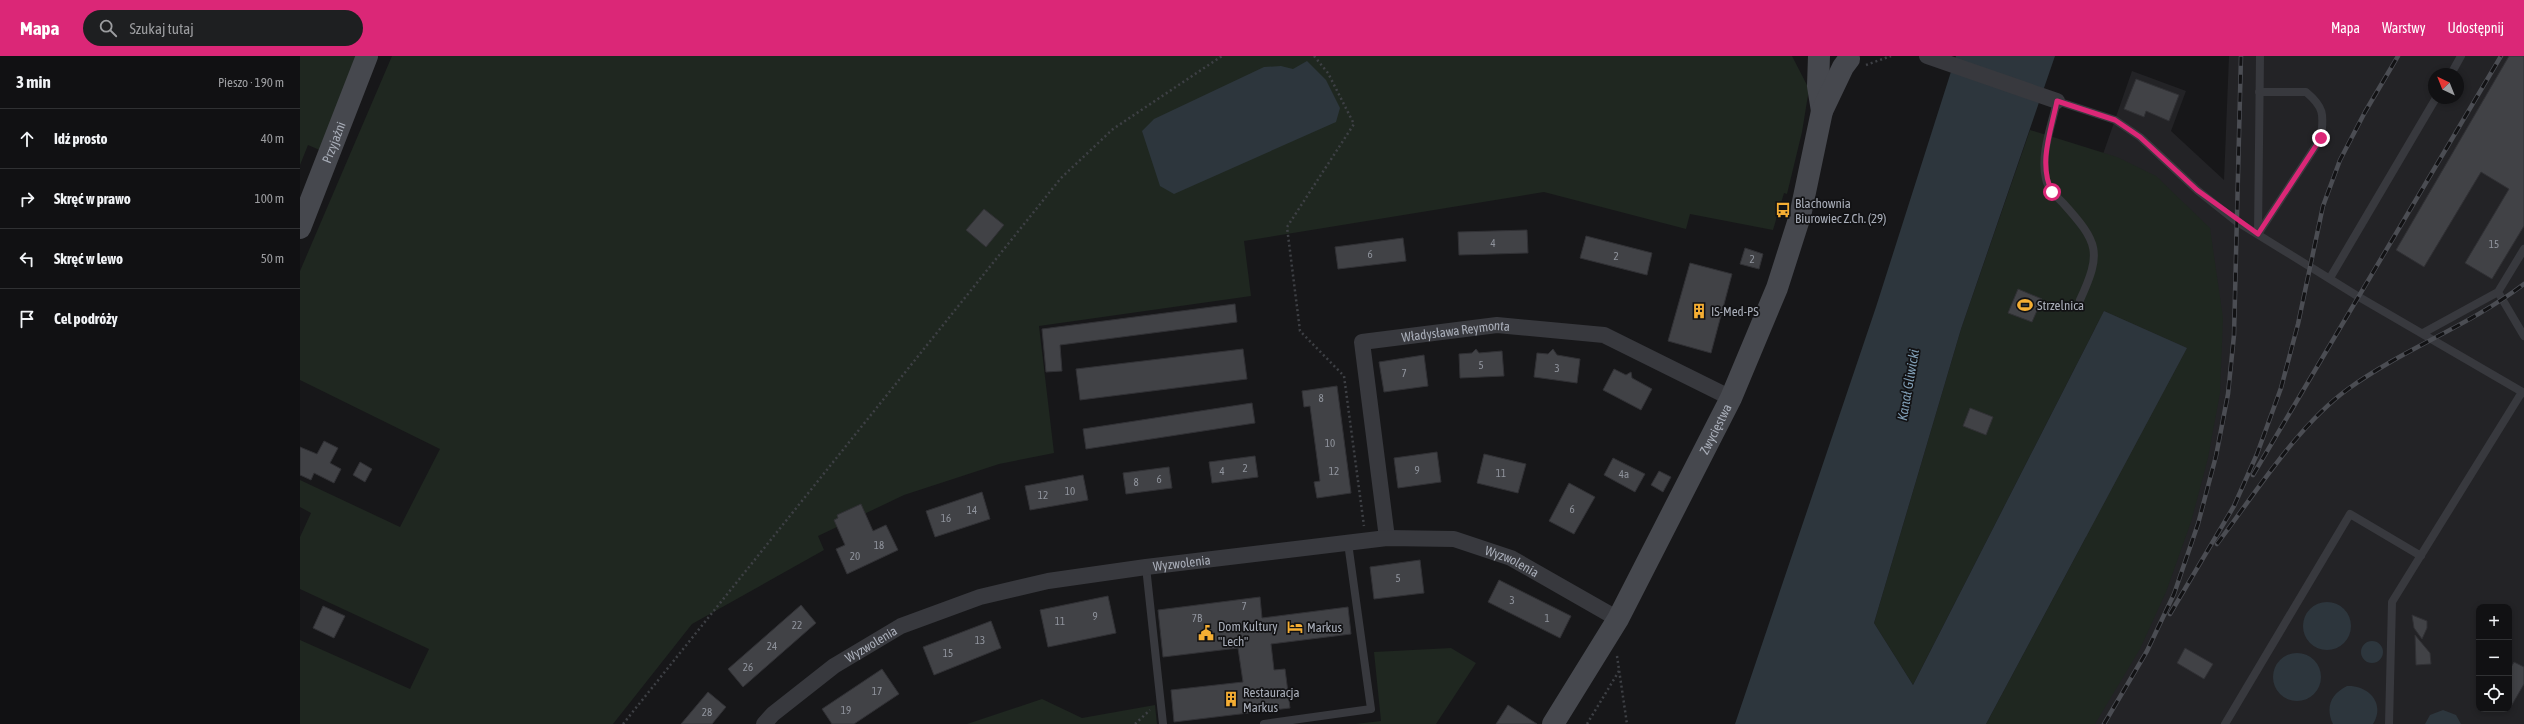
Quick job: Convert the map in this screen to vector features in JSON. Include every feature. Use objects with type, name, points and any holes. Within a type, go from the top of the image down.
[{"type":"street","name":"Przyjaźni","points":[[300,228],[367,56]]},
{"type":"street","name":"Zwycięstwa","points":[[1819,56],[1818,86],[1822,111]]},
{"type":"street","points":[[1822,56],[1833,61],[1851,57]]},
{"type":"street","name":"Zwycięstwa","points":[[1553,724],[1615,623],[1731,398],[1777,288],[1800,216],[1822,111],[1843,67],[1851,57]]},
{"type":"street","points":[[1928,57],[2054,100]]},
{"type":"street","name":"Władysława Reymonta","points":[[1387,538],[1362,342],[1497,325],[1604,335],[1731,398]]},
{"type":"street","name":"Wyzwolenia","points":[[764,724],[773,714],[834,666],[902,626],[980,597],[1048,581],[1146,567],[1387,538],[1454,539],[1511,558],[1615,623]]},
{"type":"lane","points":[[2258,234],[2260,56]]},
{"type":"lane","points":[[2454,68],[2461,56]]},
{"type":"lane","points":[[2258,234],[2321,138],[2324,119],[2319,103],[2306,92],[2259,92]]},
{"type":"lane","points":[[2080,300],[2096,260],[2094,246],[2084,230],[2052,192],[2046,179],[2045,158],[2054,100],[2115,120],[2140,137],[2197,190],[2258,234],[2523,392],[2392,602],[2389,724]]},
{"type":"lane","points":[[2330,278],[2432,104]]},
{"type":"lane","points":[[2423,333],[2498,292],[2524,249]]},
{"type":"lane","points":[[2498,292],[2524,336]]},
{"type":"lane","points":[[2225,724],[2350,514],[2421,556]]},
{"type":"lane","points":[[1264,724],[1370,709],[1348,543]]},
{"type":"lane","points":[[1146,567],[1164,724]]},
{"type":"path","points":[[623,724],[1062,178],[1112,129],[1222,56]]},
{"type":"path","points":[[1314,56],[1328,73],[1354,124],[1287,227],[1300,332],[1344,376],[1366,541]]},
{"type":"path","points":[[1615,623],[1619,671],[1627,724]]},
{"type":"path","points":[[1592,724],[1588,723],[1619,671]]},
{"type":"path","points":[[1136,724],[1161,700]]},
{"type":"shaded area","points":[[300,56],[367,56],[329,154],[308,145],[300,165]]},
{"type":"shaded area","points":[[392,56],[1792,56],[1809,89],[1802,132],[1787,194],[1784,193],[1773,230],[1690,214],[1686,229],[1544,192],[1244,241],[1251,296],[1039,326],[1054,453],[999,464],[904,495],[818,536],[824,550],[692,624],[613,724],[300,724],[300,640],[410,689],[429,649],[300,589],[300,537],[311,513],[300,507],[300,480],[400,527],[440,449],[300,380],[300,271]]},
{"type":"shaded area","points":[[2229,56],[2524,56],[2524,724],[2078,724],[2102,157],[2132,71],[2186,91],[2171,131],[2224,180]]},
{"type":"shaded area","points":[[2030,130],[2117,157],[2156,176],[2210,228],[2223,318],[2220,393],[2208,458],[2191,522],[2166,592],[2140,649],[2095,724],[1986,724],[2187,348],[2104,311],[1913,685],[1874,623],[1961,329]]},
{"type":"shaded area","points":[[1451,648],[1476,663],[1436,724],[1355,724],[1381,721],[1374,652]]},
{"type":"shaded area","points":[[1042,699],[1082,718],[1155,705],[1157,724],[967,724]]},
{"type":"water","name":"Kanał Gliwicki","points":[[1956,56],[2055,56],[1961,329],[1874,623],[1913,685],[2104,311],[2187,348],[1986,724],[1735,724],[1876,307]]},
{"type":"water","points":[[1307,61],[1326,80],[1340,108],[1336,122],[1174,194],[1160,186],[1142,131],[1154,119],[1264,67],[1281,66],[1293,69]]},
{"type":"water","points":[[2322,602],[2332,602],[2344,609],[2351,621],[2351,631],[2344,643],[2332,650],[2322,650],[2314,646],[2307,639],[2303,631],[2303,621],[2307,613],[2314,606]]},
{"type":"water","points":[[2372,641],[2380,644],[2383,652],[2380,660],[2372,663],[2364,660],[2361,652],[2364,644]]},
{"type":"water","points":[[2292,653],[2302,653],[2314,660],[2321,672],[2321,682],[2314,694],[2302,701],[2292,701],[2284,697],[2277,690],[2273,682],[2273,672],[2277,664],[2284,657]]},
{"type":"water","points":[[2347,686],[2355,686],[2368,692],[2373,697],[2376,702],[2377,709],[2373,724],[2333,724],[2330,712],[2331,702],[2333,697],[2341,689]]},
{"type":"water","points":[[2443,710],[2456,715],[2461,724],[2425,724],[2430,715]]},
{"type":"building","points":[[2509,56],[2524,56],[2524,226],[2492,279],[2465,263],[2509,189],[2481,172],[2424,267],[2396,250]]},
{"type":"building","points":[[2136,79],[2179,95],[2169,121],[2146,111],[2144,117],[2124,109]]},
{"type":"building","points":[[984,209],[1004,225],[986,247],[966,230]]},
{"type":"building","points":[[1527,230],[1528,253],[1459,255],[1458,232]]},
{"type":"building","points":[[1586,236],[1652,253],[1647,275],[1580,258]]},
{"type":"building","points":[[1403,238],[1406,261],[1338,269],[1335,247]]},
{"type":"building","points":[[1745,248],[1763,254],[1759,269],[1740,264]]},
{"type":"building","name":"IS-Med-PS","points":[[1690,263],[1732,274],[1711,353],[1668,341]]},
{"type":"building","points":[[2018,289],[2042,299],[2032,322],[2008,313]]},
{"type":"building","points":[[1235,304],[1237,322],[1060,345],[1062,371],[1046,372],[1042,329]]},
{"type":"building","points":[[1243,349],[1247,379],[1080,400],[1076,369]]},
{"type":"building","points":[[1476,349],[1479,353],[1502,351],[1504,376],[1460,378],[1459,354],[1472,353]]},
{"type":"building","points":[[1553,349],[1557,355],[1580,359],[1577,383],[1534,377],[1537,353],[1548,354]]},
{"type":"building","points":[[1424,355],[1428,386],[1384,392],[1379,362]]},
{"type":"building","points":[[1614,369],[1626,375],[1631,372],[1632,378],[1652,389],[1641,410],[1603,390]]},
{"type":"building","points":[[1337,386],[1351,493],[1317,498],[1314,482],[1320,481],[1310,406],[1304,407],[1302,391]]},
{"type":"building","points":[[1252,403],[1255,423],[1086,449],[1083,429]]},
{"type":"building","points":[[1970,408],[1993,417],[1986,435],[1963,426]]},
{"type":"building","points":[[324,441],[338,448],[330,463],[341,469],[334,483],[314,473],[311,480],[300,475],[300,447],[317,454]]},
{"type":"building","points":[[1437,452],[1441,482],[1398,488],[1394,458]]},
{"type":"building","points":[[1484,454],[1526,464],[1518,493],[1477,483]]},
{"type":"building","points":[[1255,456],[1258,477],[1212,483],[1209,462]]},
{"type":"building","points":[[1613,458],[1645,474],[1635,492],[1604,475]]},
{"type":"building","points":[[360,462],[372,469],[365,482],[353,475]]},
{"type":"building","points":[[1169,467],[1172,488],[1126,494],[1123,473]]},
{"type":"building","points":[[1659,471],[1671,477],[1663,492],[1651,485]]},
{"type":"building","points":[[1083,475],[1088,500],[1030,510],[1025,486]]},
{"type":"building","points":[[1569,483],[1595,497],[1574,534],[1549,521]]},
{"type":"building","points":[[982,492],[990,519],[935,537],[926,511]]},
{"type":"building","points":[[861,504],[873,531],[886,525],[898,550],[847,574],[836,549],[845,545],[834,520],[838,518],[837,515]]},
{"type":"building","points":[[1420,560],[1424,593],[1374,599],[1370,567]]},
{"type":"building","points":[[1499,580],[1571,616],[1560,638],[1488,602]]},
{"type":"building","points":[[1108,596],[1116,633],[1048,647],[1040,610]]},
{"type":"building","points":[[1260,597],[1262,618],[1348,607],[1351,634],[1271,644],[1274,670],[1285,669],[1290,708],[1174,722],[1171,690],[1243,682],[1238,648],[1163,657],[1158,610]]},
{"type":"building","points":[[801,605],[816,623],[743,687],[728,669]]},
{"type":"building","points":[[323,606],[345,616],[334,638],[313,628]]},
{"type":"building","points":[[2412,615],[2427,621],[2427,628],[2422,639],[2414,628]]},
{"type":"building","points":[[991,621],[1001,648],[934,675],[923,647]]},
{"type":"building","points":[[2415,635],[2430,653],[2431,664],[2416,665]]},
{"type":"building","points":[[2185,648],[2213,664],[2204,679],[2177,663]]},
{"type":"building","points":[[2514,662],[2524,667],[2524,684],[2512,705],[2512,676],[2512,666]]},
{"type":"building","points":[[882,669],[899,694],[854,724],[832,724],[822,709]]},
{"type":"building","points":[[708,692],[726,707],[712,724],[681,724]]},
{"type":"building","points":[[1508,705],[1537,724],[1496,724]]},
{"type":"railway","points":[[2104,724],[2147,651],[2174,594],[2198,524],[2216,456],[2228,394],[2234,335],[2241,56]]},
{"type":"railway","points":[[2170,614],[2234,506],[2257,454],[2281,388],[2298,324],[2323,206],[2340,160],[2365,112],[2398,56]]},
{"type":"railway","points":[[2253,475],[2501,56]]},
{"type":"railway","points":[[2217,544],[2294,441],[2330,404],[2348,389],[2369,375],[2459,325],[2503,299],[2524,284]]},
{"type":"place","name":"Blachownia Biurowiec Z.Ch. (29)","points":[[1783,210]]},
{"type":"place","name":"Strzelnica","points":[[2025,305]]},
{"type":"place","name":"IS-Med-PS","points":[[1699,311]]},
{"type":"place","name":"Markus","points":[[1295,627]]},
{"type":"place","name":"Dom Kultury \"Lech\"","points":[[1206,633]]},
{"type":"place","name":"Restauracja Markus","points":[[1231,699]]},
{"type":"route","points":[[2052,192],[2046,179],[2045,158],[2057,101],[2115,120],[2140,137],[2197,190],[2236,221],[2258,234],[2321,138]]}]
